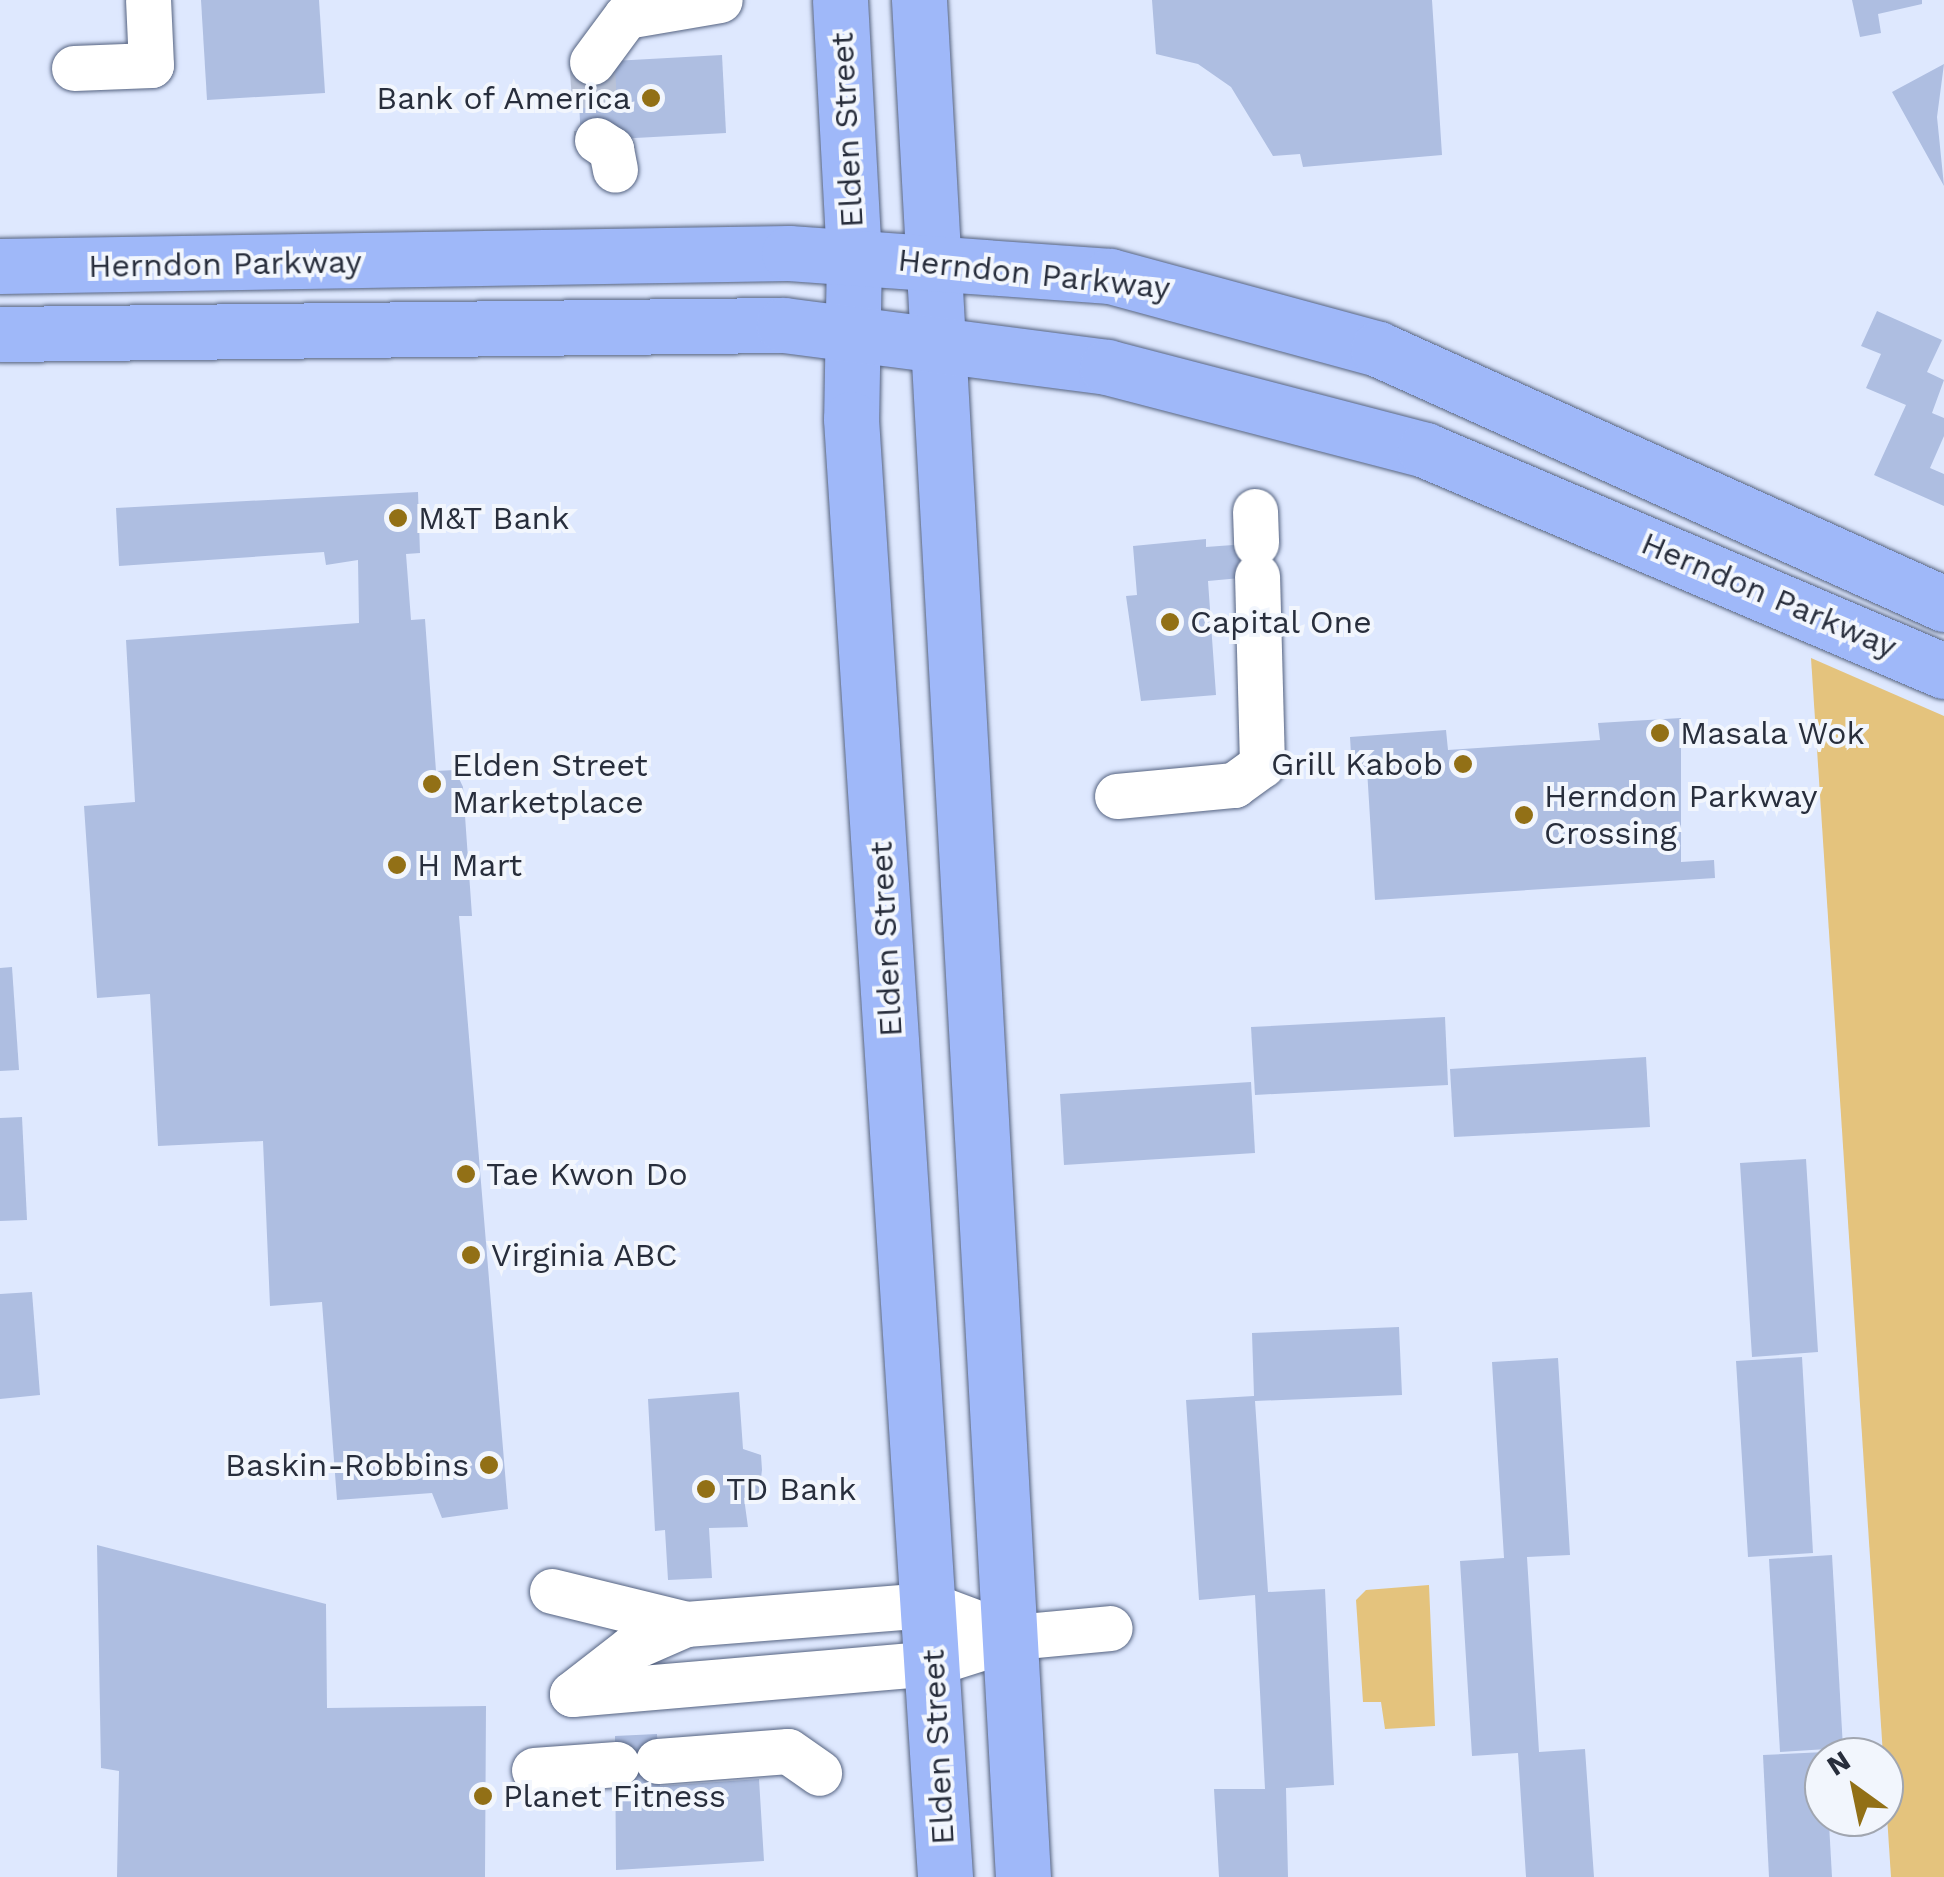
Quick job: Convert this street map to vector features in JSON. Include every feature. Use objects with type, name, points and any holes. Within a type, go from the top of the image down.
[{"type":"main road","name":"Elden Street","points":[[840,0],[854,255],[851,418],[945,1877]]},
{"type":"main road","points":[[919,0],[945,342],[1014,1637],[1023,1877]]},
{"type":"main road","name":"Herndon Parkway","points":[[0,266],[854,255],[1110,276],[1305,322],[1944,604]]},
{"type":"main road","name":"Herndon Parkway","points":[[0,334],[784,325],[945,342],[1180,381],[1424,450],[1944,672]]},
{"type":"lane","points":[[74,68],[150,65],[148,0]]},
{"type":"lane","points":[[604,57],[626,16],[720,0]]},
{"type":"lane","points":[[1117,796],[1234,785],[1262,765],[1256,544]]},
{"type":"lane","points":[[552,1591],[686,1624],[930,1605],[1014,1637]]},
{"type":"lane","points":[[686,1624],[631,1648],[572,1694],[934,1663],[1014,1637],[1110,1628]]},
{"type":"lane","points":[[534,1770],[788,1751],[819,1773]]},
{"type":"shaded area","points":[[1811,658],[1944,716],[1944,1877],[1891,1877],[1888,1837],[1904,1837],[1904,1737],[1882,1737]]},
{"type":"shaded area","points":[[1429,1585],[1435,1726],[1385,1729],[1381,1702],[1363,1702],[1356,1600],[1366,1590]]},
{"type":"building","points":[[201,0],[319,0],[325,93],[207,100]]},
{"type":"building","points":[[1152,0],[1432,0],[1442,155],[1303,167],[1300,154],[1273,156],[1231,87],[1198,64],[1156,54]]},
{"type":"building","points":[[1852,0],[1922,0],[1922,4],[1878,14],[1881,33],[1860,37]]},
{"type":"building","name":"Bank of America","points":[[722,55],[726,133],[581,141],[577,63]]},
{"type":"building","points":[[1944,64],[1937,117],[1944,186],[1892,92]]},
{"type":"building","points":[[1877,311],[1942,340],[1927,372],[1944,380],[1932,413],[1944,418],[1944,436],[1930,468],[1944,474],[1944,506],[1874,475],[1906,405],[1866,388],[1881,354],[1861,346]]},
{"type":"building","points":[[418,492],[420,553],[406,554],[411,620],[425,619],[436,771],[455,770],[463,787],[472,916],[459,916],[508,1509],[442,1518],[432,1493],[337,1500],[322,1302],[270,1306],[263,1141],[158,1146],[150,994],[97,998],[84,806],[135,802],[126,640],[359,623],[358,560],[326,565],[324,552],[119,566],[116,508]]},
{"type":"building","name":"Capital One","points":[[1206,539],[1206,547],[1260,543],[1262,576],[1208,581],[1216,695],[1141,701],[1126,596],[1137,595],[1133,546]]},
{"type":"building","name":"Herndon Parkway Crossing","points":[[1681,718],[1681,862],[1714,860],[1715,878],[1375,900],[1367,769],[1352,770],[1350,737],[1446,730],[1448,750],[1600,740],[1598,723]]},
{"type":"building","points":[[12,967],[19,1070],[0,1071],[0,968]]},
{"type":"building","points":[[1445,1017],[1448,1085],[1255,1095],[1251,1027]]},
{"type":"building","points":[[1646,1057],[1650,1127],[1454,1137],[1450,1069]]},
{"type":"building","points":[[1251,1082],[1255,1153],[1064,1165],[1060,1094]]},
{"type":"building","points":[[22,1117],[27,1220],[0,1221],[0,1118]]},
{"type":"building","points":[[1806,1159],[1818,1352],[1752,1357],[1740,1163]]},
{"type":"building","points":[[32,1292],[40,1395],[0,1399],[0,1294]]},
{"type":"building","points":[[1399,1327],[1402,1395],[1255,1401],[1268,1592],[1325,1589],[1334,1785],[1286,1788],[1288,1877],[1219,1877],[1214,1789],[1265,1789],[1255,1595],[1199,1600],[1186,1400],[1254,1396],[1252,1333]]},
{"type":"building","points":[[1802,1357],[1813,1553],[1748,1557],[1736,1361]]},
{"type":"building","points":[[1558,1358],[1570,1555],[1527,1557],[1539,1752],[1585,1749],[1594,1877],[1526,1877],[1518,1753],[1472,1756],[1460,1561],[1504,1558],[1492,1362]]},
{"type":"building","name":"TD Bank","points":[[739,1392],[743,1449],[761,1455],[762,1470],[759,1493],[744,1498],[748,1527],[709,1528],[712,1578],[668,1580],[665,1530],[655,1531],[648,1399]]},
{"type":"building","points":[[97,1545],[326,1604],[327,1708],[486,1706],[485,1877],[117,1877],[119,1771],[101,1768]]},
{"type":"building","points":[[1832,1555],[1842,1737],[1804,1737],[1804,1750],[1780,1752],[1769,1559]]},
{"type":"building","points":[[657,1734],[660,1786],[759,1779],[764,1861],[616,1870],[615,1736]]},
{"type":"building","points":[[1804,1753],[1804,1837],[1830,1837],[1832,1877],[1769,1877],[1763,1755]]},
{"type":"tunnel","points":[[592,62],[597,140]]},
{"type":"place","name":"Bank of America","points":[[651,98]]},
{"type":"place","name":"M&T Bank","points":[[398,518]]},
{"type":"place","name":"Capital One","points":[[1170,622]]},
{"type":"place","name":"Masala Wok","points":[[1660,733]]},
{"type":"place","name":"Grill Kabob","points":[[1463,764]]},
{"type":"place","name":"Elden Street Marketplace","points":[[432,784]]},
{"type":"place","name":"Herndon Parkway Crossing","points":[[1524,815]]},
{"type":"place","name":"H Mart","points":[[397,865]]},
{"type":"place","name":"Tae Kwon Do","points":[[466,1174]]},
{"type":"place","name":"Virginia ABC","points":[[471,1255]]},
{"type":"place","name":"Baskin-Robbins","points":[[489,1465]]},
{"type":"place","name":"TD Bank","points":[[706,1489]]},
{"type":"place","name":"Planet Fitness","points":[[483,1796]]}]
